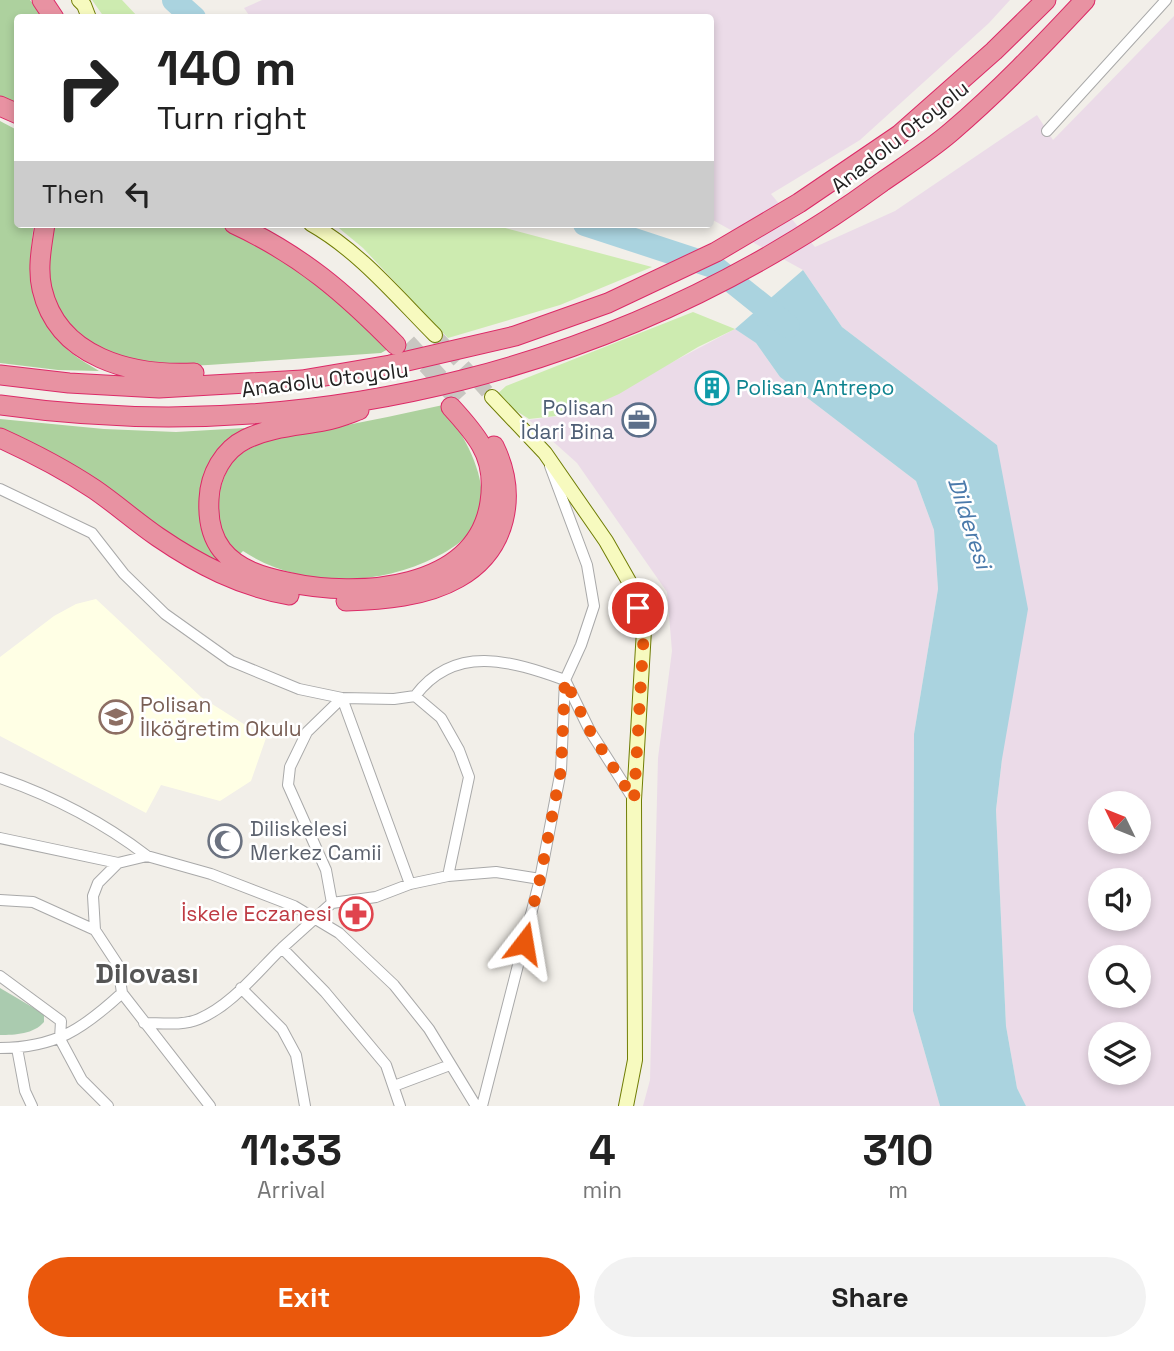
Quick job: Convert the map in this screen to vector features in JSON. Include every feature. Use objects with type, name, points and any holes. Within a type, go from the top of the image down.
[{"type":"highway","name":"Anadolu Otoyolu","points":[[0,375],[69,383],[159,388],[302,380],[390,365],[515,336],[608,303],[716,251],[799,203],[899,135],[994,51],[1046,0]]},
{"type":"highway","name":"Anadolu Otoyolu","points":[[0,405],[76,415],[182,416],[285,412],[407,394],[515,367],[644,319],[736,275],[832,219],[950,133],[1033,56],[1085,0]]},
{"type":"highway","points":[[45,228],[41,254],[41,286],[49,312],[64,331],[86,351],[106,361],[134,370],[171,374],[390,365]]},
{"type":"highway","points":[[243,228],[296,257],[334,285],[401,344],[343,279],[303,250],[262,228]]},
{"type":"highway","points":[[0,438],[42,457],[96,490],[158,537],[221,574],[259,590],[309,599],[379,600],[426,591],[458,578],[486,555],[500,532],[506,508],[507,484],[502,462],[492,442],[458,406],[490,465],[492,490],[488,515],[479,536],[463,555],[436,573],[394,585],[351,589],[308,587],[264,577],[248,570],[222,550],[214,537],[209,512],[211,480],[225,456],[244,440],[272,429],[327,421],[407,394]]},
{"type":"main road","points":[[318,228],[368,268],[435,335]]},
{"type":"main road","points":[[492,397],[545,453],[606,541],[631,585],[644,630],[634,800],[635,1060],[626,1106]]},
{"type":"street","points":[[1047,131],[1166,0]]},
{"type":"street","points":[[482,1106],[540,879],[561,770],[565,680],[581,645],[594,606],[587,565],[545,453]]},
{"type":"street","points":[[0,489],[92,533],[124,574],[164,614],[231,661],[299,689],[342,698],[394,699],[415,696],[444,668],[473,660],[501,661],[565,680],[590,731],[634,800]]},
{"type":"street","points":[[415,696],[441,718],[459,750],[469,777],[448,876]]},
{"type":"street","points":[[342,698],[410,884]]},
{"type":"street","points":[[332,903],[326,870],[288,785],[290,767],[307,732],[342,698]]},
{"type":"street","points":[[0,778],[115,831],[147,856],[211,874],[294,906],[339,933],[394,985],[429,1029],[476,1106]]},
{"type":"street","points":[[0,838],[118,863],[147,856]]},
{"type":"street","points":[[118,863],[99,883],[93,896],[95,930],[118,965],[122,993],[210,1106]]},
{"type":"street","points":[[144,1023],[167,1024],[197,1020],[226,1003],[332,903],[376,897],[410,884],[448,876],[496,872],[540,879]]},
{"type":"street","points":[[0,900],[33,902],[95,930]]},
{"type":"street","points":[[282,948],[325,992],[386,1065],[400,1106]]},
{"type":"street","points":[[0,976],[61,1021],[60,1038],[82,1080],[108,1106]]},
{"type":"street","points":[[241,988],[282,1029],[296,1055],[305,1106]]},
{"type":"street","points":[[0,1048],[17,1048],[60,1038],[100,1013],[122,993]]},
{"type":"street","points":[[17,1048],[25,1091],[32,1106]]},
{"type":"street","points":[[394,1086],[450,1065]]},
{"type":"shaded area","points":[[262,0],[1010,0],[989,23],[860,140],[771,194],[815,247],[895,211],[1037,115],[1053,140],[1174,16],[1174,1106],[1026,1106],[1017,1088],[1006,1026],[996,810],[1002,759],[997,445],[842,327],[803,270],[714,221],[714,14],[248,14],[244,8]]},
{"type":"shaded area","points":[[735,329],[756,343],[780,377],[916,481],[934,530],[938,589],[914,734],[913,1011],[940,1106],[643,1106],[650,1080],[658,758],[672,651],[667,592],[577,463],[529,420],[574,414]]},
{"type":"shaded area","name":"Polisan İlköğretim Okulu","points":[[96,599],[201,697],[266,738],[251,781],[220,801],[161,785],[146,813],[0,736],[0,657],[54,616],[76,604]]},
{"type":"shaded area","points":[[0,988],[44,1014],[44,1022],[30,1031],[0,1035]]},
{"type":"green space","points":[[0,0],[30,0],[42,14],[14,14],[14,106],[0,99]]},
{"type":"green space","points":[[92,0],[122,0],[135,14],[102,14]]},
{"type":"green space","points":[[0,121],[14,128],[14,228],[34,228],[32,273],[39,304],[53,333],[64,346],[99,371],[58,370],[0,363]]},
{"type":"green space","points":[[51,228],[231,228],[302,269],[390,348],[381,353],[208,365],[130,362],[87,342],[65,322],[51,295],[47,269]]},
{"type":"green space","points":[[339,228],[505,228],[652,267],[560,305],[448,338],[363,248]]},
{"type":"green space","points":[[693,312],[735,329],[698,347],[619,394],[574,414],[529,419],[494,397],[506,386]]},
{"type":"green space","points":[[443,405],[478,470],[482,499],[474,527],[463,540],[450,549],[413,567],[389,574],[339,579],[289,572],[243,551],[239,555],[227,542],[219,523],[219,498],[230,466],[244,452],[265,441],[287,435]]},
{"type":"green space","points":[[0,419],[104,429],[176,432],[245,428],[225,443],[208,467],[219,561],[215,562],[190,548],[50,452],[0,428]]},
{"type":"water","points":[[803,270],[842,327],[997,445],[1028,609],[996,810],[1006,1026],[1017,1088],[1026,1106],[940,1106],[913,1011],[914,734],[938,589],[934,530],[916,481],[780,377],[756,343],[735,329]]},
{"type":"waterway","name":"Dilderesi","points":[[174,0],[190,14]]},
{"type":"waterway","name":"Dilderesi","points":[[597,228],[713,266],[788,326]]},
{"type":"tunnel","points":[[435,335],[492,397]]},
{"type":"tunnel","points":[[407,343],[464,405]]},
{"type":"place","name":"Polisan Antrepo","points":[[712,388]]},
{"type":"place","name":"Polisan İdari Bina","points":[[639,420]]},
{"type":"place","name":"Polisan İlköğretim Okulu","points":[[116,717]]},
{"type":"place","name":"Diliskelesi Merkez Camii","points":[[225,841]]},
{"type":"place","name":"İskele Eczanesi","points":[[356,914]]},
{"type":"district","name":"Dilovası","points":[[147,973]]},
{"type":"route","points":[[524,943],[540,879],[561,770],[565,680],[590,731],[634,800],[644,630],[638,608]]}]
